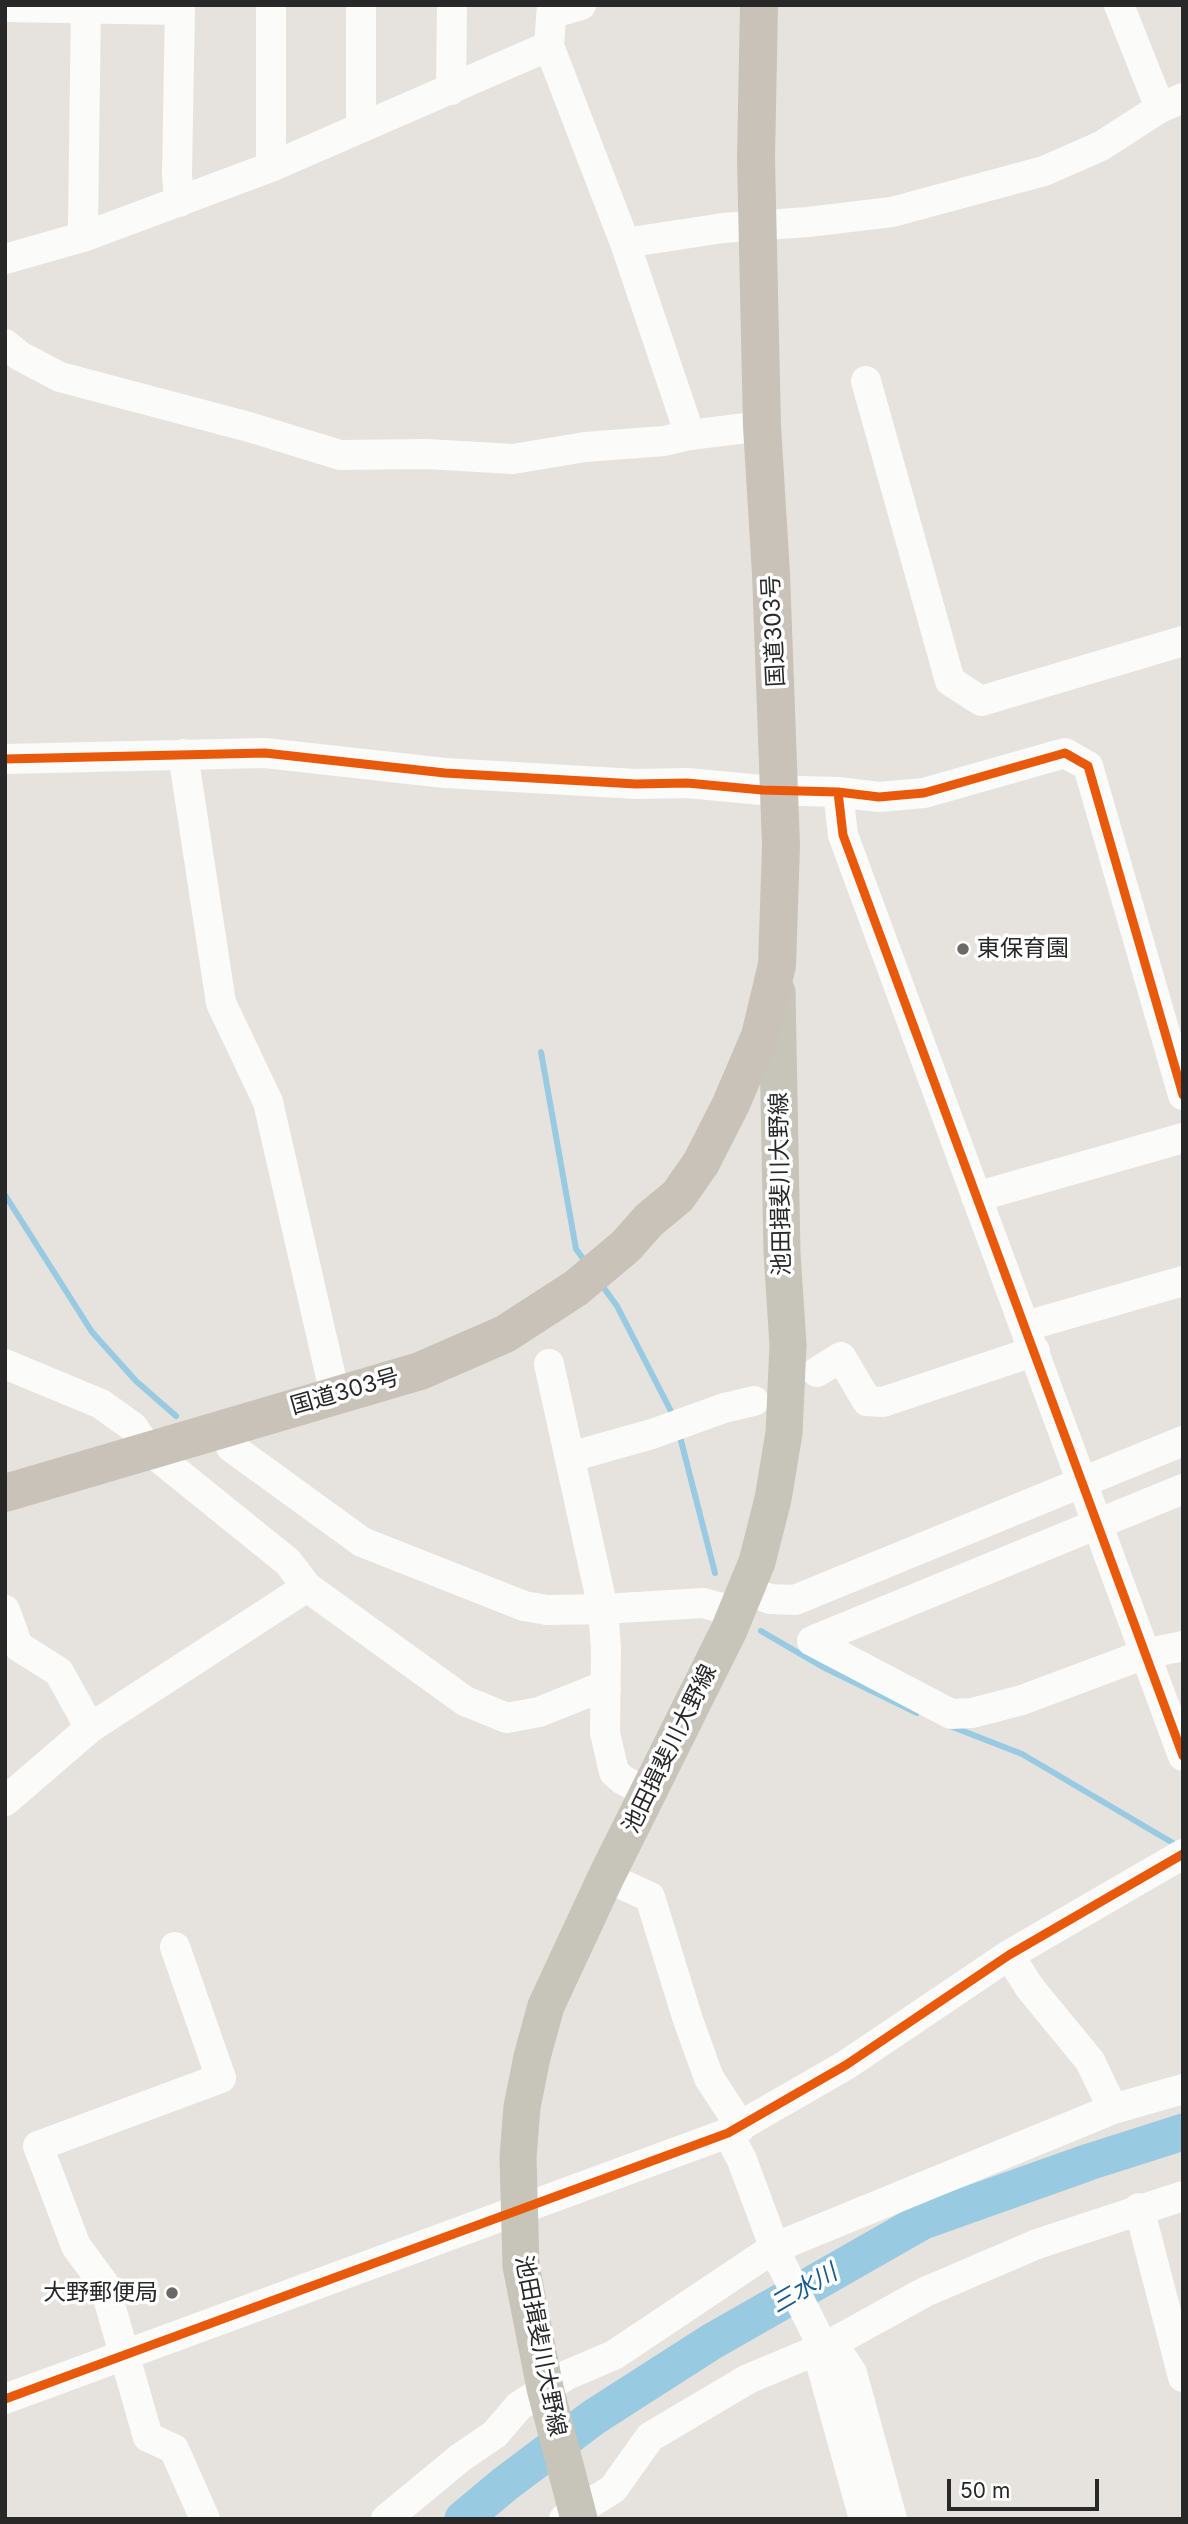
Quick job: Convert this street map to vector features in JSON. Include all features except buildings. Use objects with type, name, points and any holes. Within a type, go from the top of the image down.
[{"type":"highway","name":"国道303号","points":[[5,1493],[421,1371],[505,1334],[576,1288],[626,1246],[649,1220],[678,1196],[701,1163],[731,1104],[760,1036],[777,965],[741,5]]},
{"type":"highway","name":"国道303号","points":[[756,427],[759,5]]},
{"type":"highway","name":"国道303号","points":[[649,1220],[716,1102],[743,1030],[758,962],[763,846],[771,789]]},
{"type":"main road","name":"池田揖斐川大野線","points":[[573,2510],[521,2266],[517,2157],[522,2107],[532,2057],[547,2006],[606,1877],[741,1601],[757,1562],[773,1499],[784,1433],[788,1345],[782,1253],[777,965]]},
{"type":"street","points":[[271,5],[271,167]]},
{"type":"street","points":[[361,5],[361,128]]},
{"type":"street","points":[[451,90],[452,5]]},
{"type":"street","points":[[625,243],[723,228],[892,212],[1044,171],[1101,146],[1171,103],[1119,5]]},
{"type":"street","points":[[5,7],[180,7],[177,174],[179,202]]},
{"type":"street","points":[[86,7],[83,225],[86,236]]},
{"type":"street","points":[[562,8],[550,46],[625,243],[690,435]]},
{"type":"street","points":[[5,259],[86,236],[271,167],[550,46]]},
{"type":"street","points":[[5,344],[20,356],[60,377],[249,426],[340,455],[426,454],[513,460],[585,447],[664,441],[756,427]]},
{"type":"street","points":[[866,381],[950,681],[981,701],[1183,642]]},
{"type":"street","points":[[5,759],[265,753],[445,773],[636,784],[687,783],[878,797],[925,793],[1065,752],[1088,766],[1183,1095]]},
{"type":"street","points":[[183,754],[221,1003],[268,1102],[335,1395]]},
{"type":"street","points":[[838,792],[844,835],[1183,1756]]},
{"type":"street","points":[[976,1197],[1183,1138]]},
{"type":"street","points":[[817,1372],[841,1357],[867,1401],[883,1402],[1031,1339],[1183,1281]]},
{"type":"street","points":[[5,1364],[101,1404],[133,1427],[148,1449],[288,1562],[307,1587],[465,1701],[507,1718],[539,1712],[594,1690],[606,1689]]},
{"type":"street","points":[[549,1364],[603,1609],[606,1648],[605,1733],[614,1772],[648,1793]]},
{"type":"street","points":[[570,1457],[754,1401]]},
{"type":"street","points":[[221,1428],[231,1447],[362,1542],[524,1606],[547,1610],[795,1600],[1183,1441]]},
{"type":"street","points":[[1183,1489],[812,1641],[951,1714],[972,1713],[1022,1700],[1145,1654],[1183,1646]]},
{"type":"street","points":[[5,1801],[90,1728],[307,1587]]},
{"type":"street","points":[[5,1610],[18,1646],[59,1672],[90,1728]]},
{"type":"street","points":[[5,2399],[735,2130],[846,2065],[1009,1955],[1178,1857]]},
{"type":"street","points":[[606,1877],[650,1897],[688,2021],[709,2078],[735,2130],[742,2160],[776,2252],[822,2340],[839,2353],[852,2373],[892,2519]]},
{"type":"street","points":[[175,1947],[221,2078],[38,2146],[76,2246],[104,2284],[148,2437],[174,2449],[205,2519]]},
{"type":"street","points":[[1009,1955],[1030,1988],[1090,2061],[1113,2109]]},
{"type":"street","points":[[386,2519],[460,2458],[495,2434],[519,2406],[547,2393],[567,2375],[614,2356],[776,2252],[1113,2109],[1183,2089]]},
{"type":"street","points":[[573,2510],[613,2488],[650,2437],[748,2379],[822,2340],[1037,2244],[1139,2208],[1183,2196]]},
{"type":"street","points":[[1139,2208],[1183,2377]]},
{"type":"street","points":[[822,2340],[821,2364],[864,2519]]},
{"type":"waterway","points":[[541,1052],[576,1249],[587,1264]]},
{"type":"waterway","points":[[5,1195],[92,1332],[136,1381],[176,1416]]},
{"type":"waterway","points":[[601,1284],[617,1306],[675,1419]]},
{"type":"waterway","points":[[679,1433],[715,1573]]},
{"type":"waterway","points":[[761,1631],[821,1666],[917,1713]]},
{"type":"waterway","points":[[950,1726],[1022,1754],[1178,1846]]},
{"type":"waterway","name":"三水川","points":[[463,2519],[594,2417],[711,2342],[923,2221],[1183,2132]]},
{"type":"cycle path","points":[[5,759],[265,753],[445,773],[636,784],[687,783],[879,797],[924,793],[1065,753],[1088,766],[1183,1095]]},
{"type":"cycle path","points":[[838,792],[843,835],[1183,1756]]},
{"type":"cycle path","points":[[5,2399],[728,2133],[846,2065],[1009,1955],[1183,1854]]},
{"type":"place","name":"東保育園","points":[[963,949]]},
{"type":"place","name":"大野郵便局","points":[[172,2293]]}]
